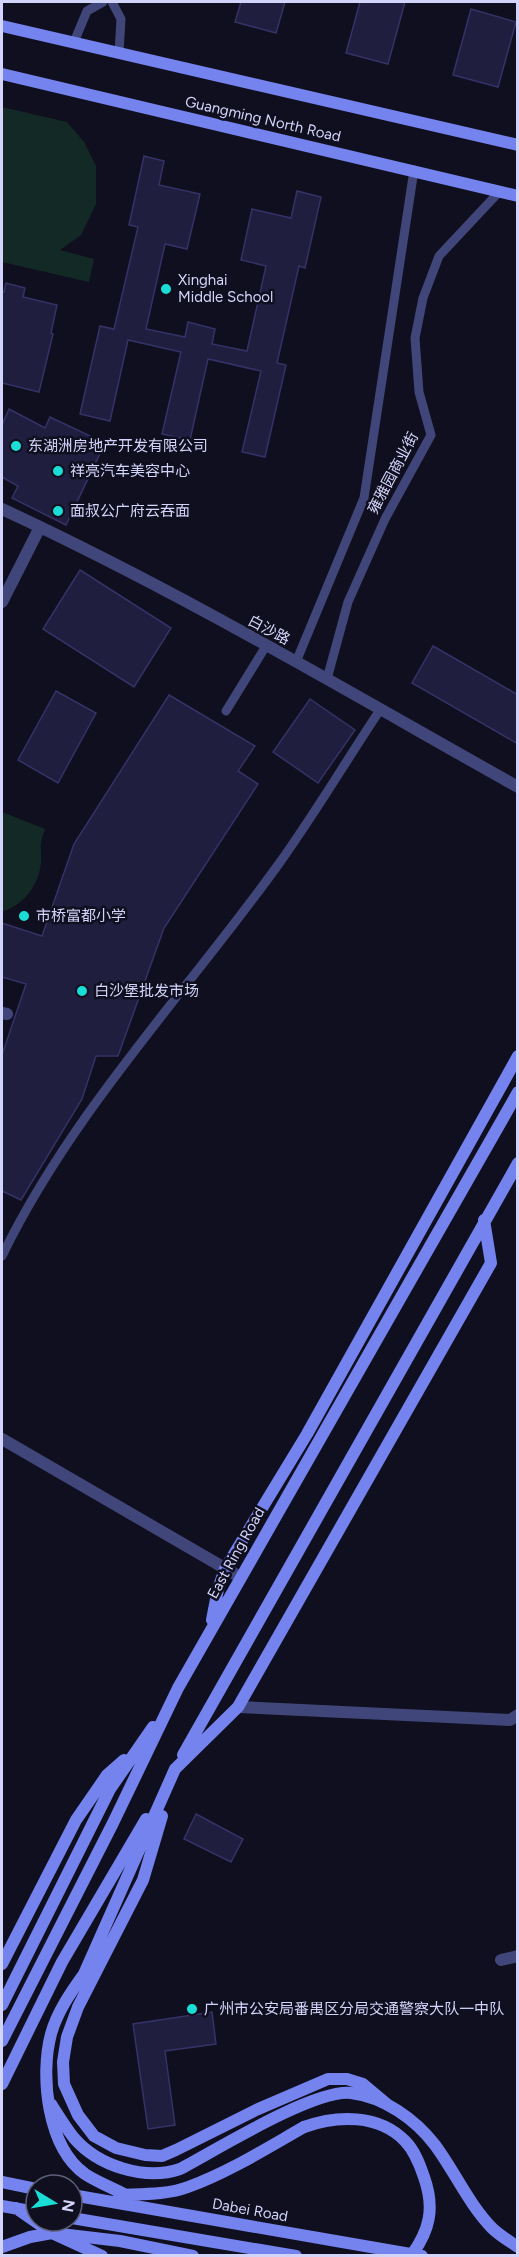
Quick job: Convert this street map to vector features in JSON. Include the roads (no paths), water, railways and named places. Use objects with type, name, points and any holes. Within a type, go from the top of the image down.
[{"type":"main road","points":[[2,26],[518,145]]},
{"type":"main road","name":"Guangming North Road","points":[[2,74],[518,196]]},
{"type":"main road","points":[[210,1631],[218,1589],[225,1569],[307,1434],[518,1056]]},
{"type":"main road","name":"East Ring Road","points":[[2,2041],[113,1823],[178,1688],[518,1092]]},
{"type":"main road","points":[[2,2084],[62,1962],[175,1768],[518,1163]]},
{"type":"main road","points":[[126,2195],[85,2174],[63,2146],[47,2099],[46,2061],[52,2032],[66,2000],[84,1974],[175,1768],[238,1707],[491,1263],[484,1220]]},
{"type":"main road","points":[[2,2005],[110,1789],[178,1688]]},
{"type":"main road","points":[[2,1964],[85,1804],[107,1775],[138,1747]]},
{"type":"main road","points":[[175,1768],[143,1880],[78,2007],[67,2037],[63,2061],[64,2084],[78,2115],[94,2136],[116,2148],[145,2156],[162,2156],[256,2110],[328,2079],[346,2079],[363,2084],[415,2124],[435,2145],[474,2207],[493,2230],[518,2247]]},
{"type":"main road","points":[[47,2099],[75,2139],[96,2156],[121,2168],[150,2174],[167,2174],[180,2169],[317,2098],[348,2093],[368,2097],[388,2105]]},
{"type":"main road","points":[[84,2196],[126,2195],[187,2188],[234,2166],[304,2127],[342,2118],[364,2119],[388,2128],[405,2141],[418,2160],[429,2191],[430,2220],[423,2239],[411,2256]]},
{"type":"main road","points":[[2,2182],[24,2186]]},
{"type":"main road","name":"Dabei Road","points":[[84,2197],[422,2256]]},
{"type":"main road","points":[[2,2206],[24,2210]]},
{"type":"main road","points":[[16,2208],[24,2214]]},
{"type":"main road","points":[[84,2220],[296,2256]]},
{"type":"main road","points":[[7,2244],[52,2233],[120,2241],[194,2256]]},
{"type":"main road","points":[[52,2233],[102,2256]]},
{"type":"street","name":"白沙路","points":[[2,509],[108,560],[327,679],[518,787]]},
{"type":"street","points":[[2,602],[39,527]]},
{"type":"street","points":[[2,1439],[240,1577]]},
{"type":"street","points":[[238,1707],[510,1720],[518,1715]]},
{"type":"street","points":[[501,1960],[518,1956]]},
{"type":"lane","points":[[74,42],[87,11],[103,2]]},
{"type":"lane","points":[[112,2],[121,19],[119,53]]},
{"type":"lane","name":"雍雅园商业街","points":[[296,662],[364,498],[414,170]]},
{"type":"lane","name":"雍雅园商业街","points":[[327,679],[348,602],[385,519],[431,435],[419,392],[415,338],[423,298],[439,256],[499,192]]},
{"type":"lane","points":[[226,711],[266,646]]},
{"type":"lane","points":[[2,1256],[57,1157],[278,864],[380,710]]},
{"type":"place","name":"Xinghai Middle School","points":[[166,289]]},
{"type":"place","name":"东湖洲房地产开发有限公司","points":[[16,446]]},
{"type":"place","name":"祥亮汽车美容中心","points":[[58,471]]},
{"type":"place","name":"面叔公广府云吞面","points":[[58,511]]},
{"type":"place","name":"市桥富都小学","points":[[24,916]]},
{"type":"place","name":"白沙堡批发市场","points":[[82,991]]},
{"type":"place","name":"广州市公安局番禺区分局交通警察大队一中队","points":[[192,2009]]}]
